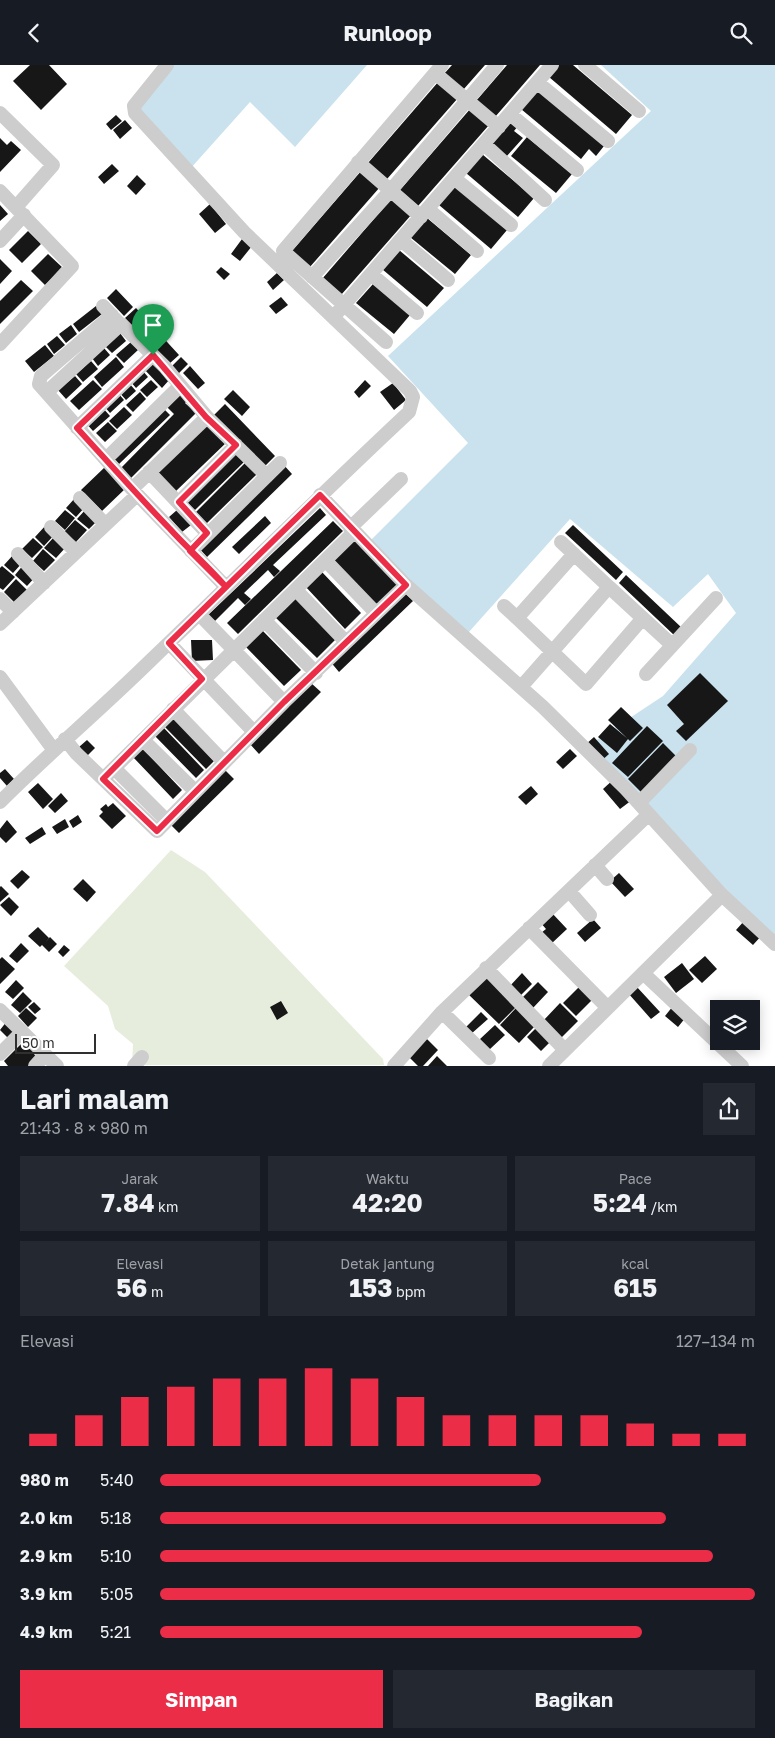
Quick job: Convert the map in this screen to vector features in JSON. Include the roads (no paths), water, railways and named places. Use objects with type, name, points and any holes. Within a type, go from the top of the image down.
[{"type":"street","points":[[0,802],[53,749],[169,643],[320,495],[409,412],[413,401],[410,391],[244,232],[135,113],[134,106],[167,65]]},
{"type":"street","points":[[312,277],[390,190],[497,65]]},
{"type":"street","points":[[333,317],[552,65]]},
{"type":"street","points":[[585,65],[639,111]]},
{"type":"street","points":[[386,342],[286,255],[283,251],[284,248],[438,69],[467,100],[499,127]]},
{"type":"street","points":[[538,83],[608,141]]},
{"type":"street","points":[[0,113],[52,165],[0,241]]},
{"type":"street","points":[[510,114],[577,170]]},
{"type":"street","points":[[484,145],[545,200]]},
{"type":"street","points":[[358,162],[390,190],[477,251]]},
{"type":"street","points":[[454,178],[511,225]]},
{"type":"street","points":[[0,191],[71,263],[72,268],[0,344]]},
{"type":"street","points":[[401,240],[448,280]]},
{"type":"street","points":[[371,274],[417,313]]},
{"type":"street","points":[[226,587],[134,492],[47,392],[112,315],[153,355],[206,417],[267,476]]},
{"type":"street","points":[[77,428],[153,355]]},
{"type":"street","points":[[106,459],[180,386]]},
{"type":"street","points":[[0,624],[105,524],[149,472],[206,417]]},
{"type":"street","points":[[179,502],[236,445]]},
{"type":"street","points":[[190,551],[280,463]]},
{"type":"street","points":[[149,472],[207,533]]},
{"type":"street","points":[[103,779],[202,679],[326,561],[352,530],[401,479]]},
{"type":"street","points":[[320,495],[406,585],[520,687],[599,762],[639,803],[722,895],[775,944]]},
{"type":"street","points":[[80,498],[105,524]]},
{"type":"street","points":[[51,527],[76,552]]},
{"type":"street","points":[[561,542],[672,645]]},
{"type":"street","points":[[18,554],[44,583]]},
{"type":"street","points":[[517,618],[574,554]]},
{"type":"street","points":[[326,561],[376,613]]},
{"type":"street","points":[[65,739],[157,831],[284,702],[406,585]]},
{"type":"street","points":[[520,687],[609,587]]},
{"type":"street","points":[[296,590],[346,643]]},
{"type":"street","points":[[646,674],[716,598]]},
{"type":"street","points":[[0,599],[12,612]]},
{"type":"street","points":[[504,605],[586,684],[643,618]]},
{"type":"street","points":[[199,614],[284,702]]},
{"type":"street","points":[[264,620],[316,673]]},
{"type":"street","points":[[169,643],[254,732]]},
{"type":"street","points":[[0,677],[53,749]]},
{"type":"street","points":[[173,709],[224,762]]},
{"type":"street","points":[[143,740],[195,791]]},
{"type":"street","points":[[639,803],[690,750]]},
{"type":"street","points":[[114,768],[167,821]]},
{"type":"street","points":[[394,1065],[442,1012],[486,968],[648,815]]},
{"type":"street","points":[[595,865],[607,879]]},
{"type":"street","points":[[569,891],[590,915]]},
{"type":"street","points":[[549,1065],[722,895]]},
{"type":"street","points":[[529,928],[607,1007]]},
{"type":"street","points":[[486,968],[564,1049]]},
{"type":"street","points":[[643,973],[742,1065]]},
{"type":"street","points":[[0,1010],[22,1032],[40,1060],[57,1065]]},
{"type":"street","points":[[442,1012],[489,1058]]},
{"type":"street","points":[[0,1055],[22,1032]]},
{"type":"water","points":[[173,65],[367,65],[295,147],[250,102],[190,169],[136,110]]},
{"type":"water","points":[[601,65],[775,65],[775,941],[589,745],[663,696],[736,613],[708,574],[673,607],[570,519],[468,633],[368,543],[468,443],[388,356],[651,111]]}]
